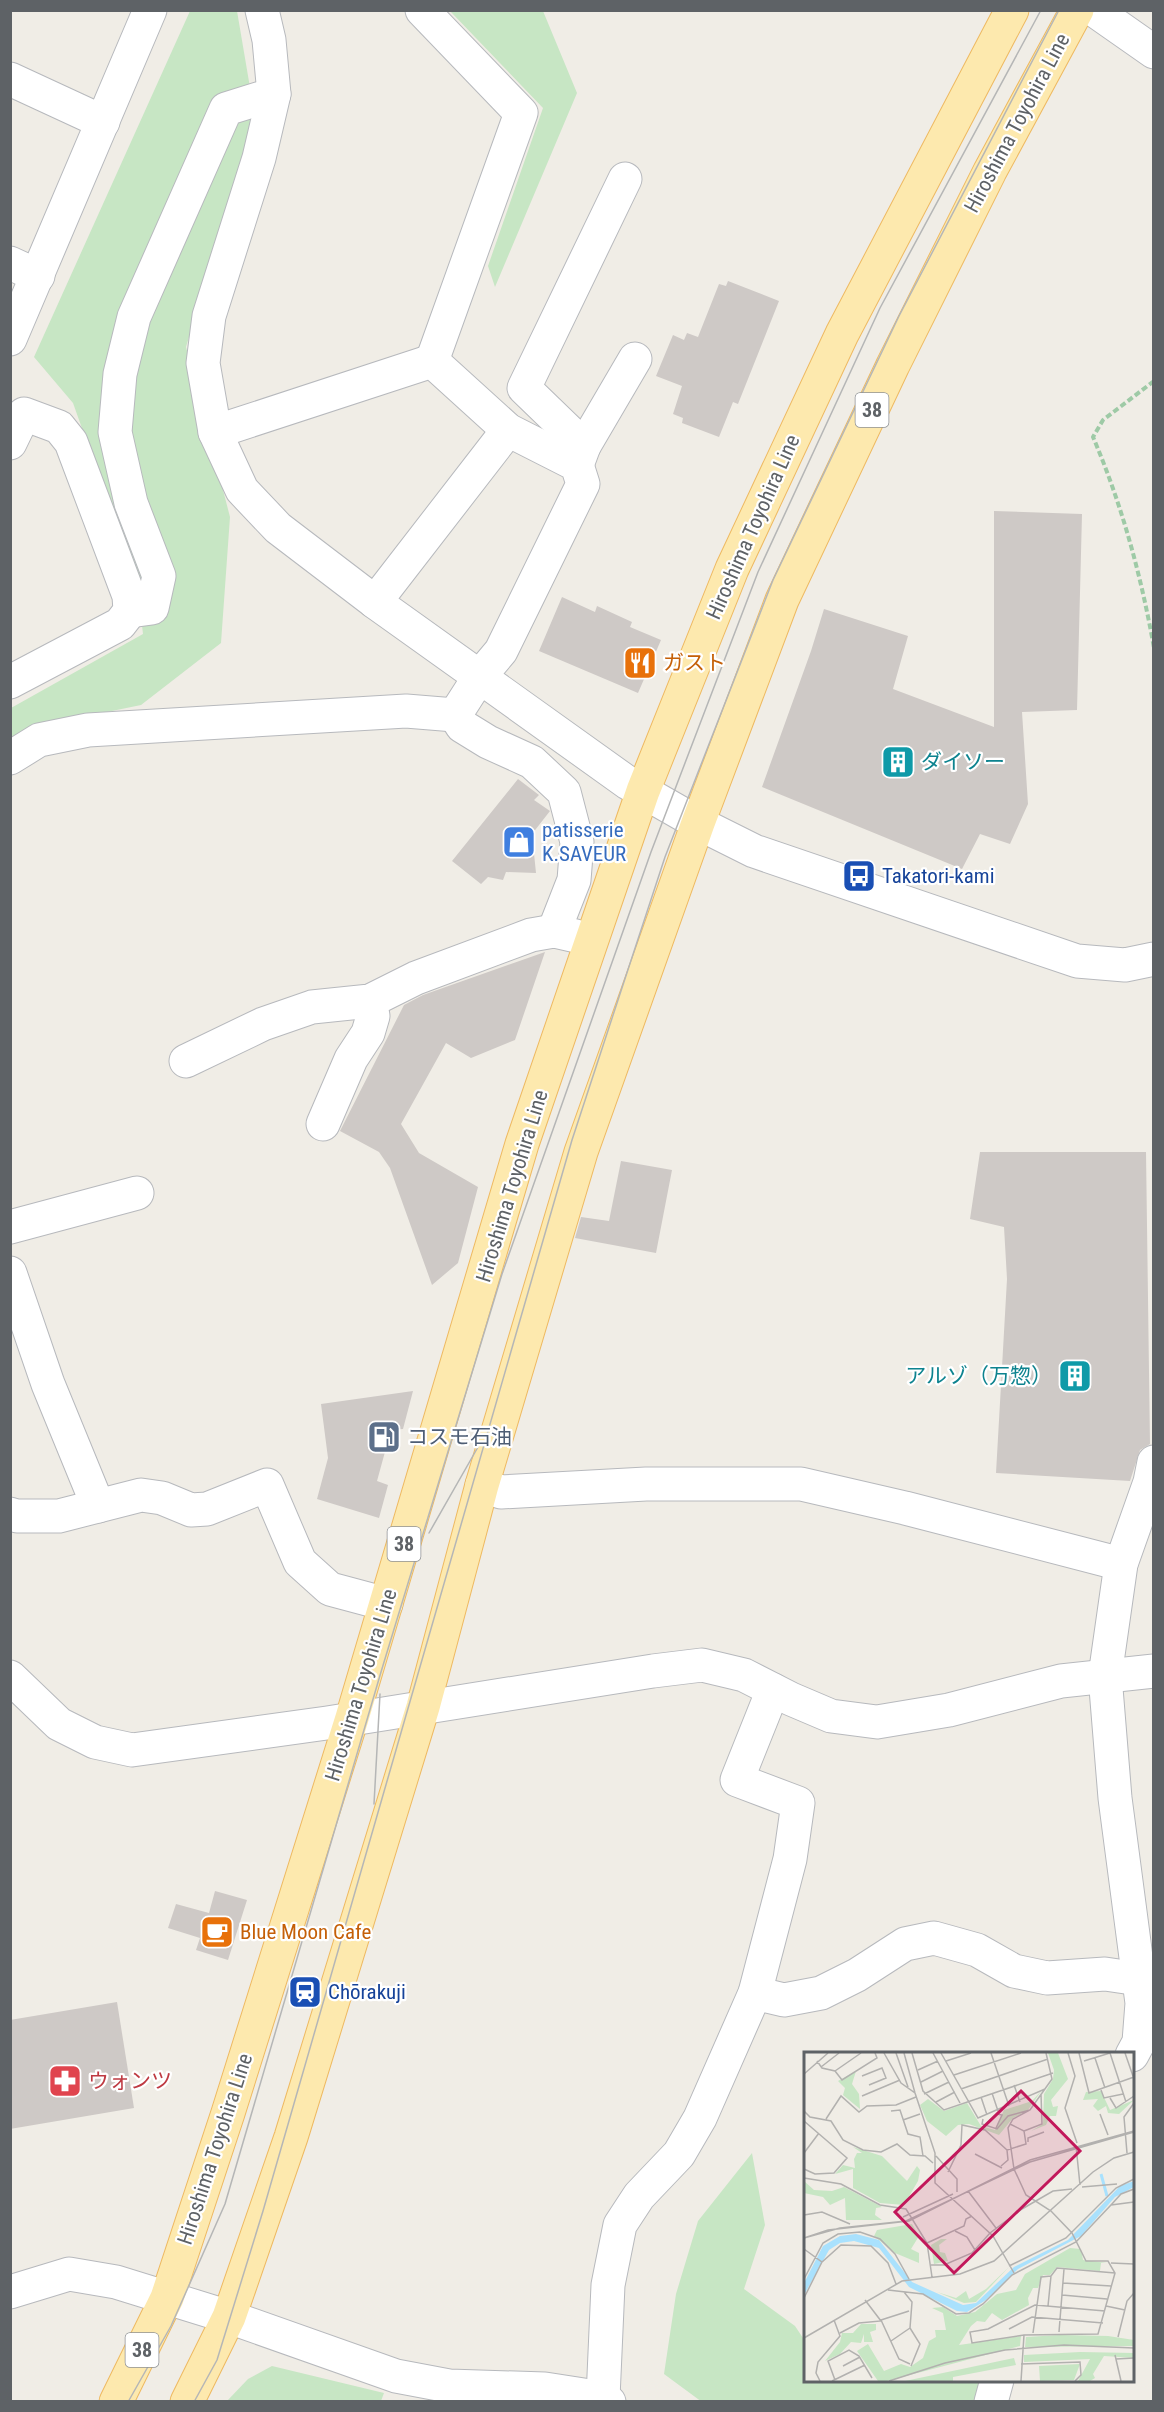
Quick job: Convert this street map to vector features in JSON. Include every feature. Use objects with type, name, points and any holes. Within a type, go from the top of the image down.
[{"type":"main road","name":"Hiroshima Toyohira Line","points":[[116,2402],[167,2298],[228,2113],[352,1718],[522,1144],[643,791],[732,569],[842,334],[1012,10]]},
{"type":"main road","name":"Hiroshima Toyohira Line","points":[[187,2402],[229,2317],[291,2137],[423,1707],[482,1485],[581,1152],[698,823],[782,600],[898,354],[990,171],[1077,10]]},
{"type":"street","points":[[10,339],[24,269],[103,122],[150,10]]},
{"type":"street","points":[[262,10],[274,93],[259,158],[209,316],[203,363],[215,432],[242,490],[278,528],[375,602],[628,783],[698,823],[754,851],[1077,960],[1125,965],[1154,959]]},
{"type":"street","points":[[422,10],[521,113],[432,361]]},
{"type":"street","points":[[1095,10],[1154,52]]},
{"type":"street","points":[[10,79],[103,122]]},
{"type":"street","points":[[130,611],[152,608],[159,576],[131,503],[115,432],[120,374],[134,317],[226,109],[274,93]]},
{"type":"street","points":[[455,715],[480,676],[501,651],[583,484],[580,456],[524,388],[625,179]]},
{"type":"street","points":[[580,456],[635,359]]},
{"type":"street","points":[[215,432],[432,361]]},
{"type":"street","points":[[432,361],[508,430],[580,456]]},
{"type":"street","points":[[10,443],[24,414],[59,427],[71,442],[129,596],[130,611],[120,624],[10,682]]},
{"type":"street","points":[[375,602],[508,430]]},
{"type":"street","points":[[10,758],[39,740],[88,730],[406,711],[455,715]]},
{"type":"street","points":[[455,715],[462,726],[488,742],[532,762],[564,792],[577,842],[574,880],[554,931]]},
{"type":"street","points":[[186,1061],[263,1024],[312,1007],[370,1001],[416,978],[531,935],[554,931],[592,940]]},
{"type":"street","points":[[323,1124],[351,1059],[368,1033],[373,1016],[370,1001]]},
{"type":"street","points":[[10,1227],[137,1193]]},
{"type":"street","points":[[10,1273],[48,1384],[98,1506]]},
{"type":"street","points":[[1134,2052],[1139,2042],[1142,2012],[1115,1798],[1105,1676],[1121,1564],[1150,1482],[1154,1462]]},
{"type":"street","points":[[482,1485],[501,1492],[646,1484],[801,1484],[905,1508],[1121,1564]]},
{"type":"street","points":[[10,1514],[59,1516],[141,1495],[162,1498],[191,1509],[207,1509],[267,1485],[300,1562],[330,1588],[386,1604]]},
{"type":"street","points":[[10,1677],[59,1724],[95,1742],[132,1750],[702,1665],[744,1675],[831,1716],[878,1722],[949,1710],[1061,1682],[1154,1671]]},
{"type":"street","points":[[10,2292],[69,2274],[116,2282],[229,2317],[396,2376],[449,2386],[545,2389],[606,2400],[608,2285],[620,2225],[639,2196],[679,2154],[700,2118],[755,1993],[790,1859],[798,1803],[737,1780],[773,1690]]},
{"type":"street","points":[[755,1993],[784,2000],[821,1993],[857,1975],[905,1944],[934,1938],[977,1950],[1014,1971],[1047,1978],[1106,1974],[1139,1979]]},
{"type":"street","points":[[991,2402],[996,2382]]},
{"type":"path","points":[[1154,381],[1103,420],[1093,437],[1110,477],[1143,585],[1154,648]]},
{"type":"green space","points":[[190,11],[237,11],[255,117],[186,347],[230,517],[221,643],[141,705],[34,727],[11,746],[11,708],[143,634],[137,583],[73,403],[34,357]]},
{"type":"green space","points":[[450,11],[543,11],[577,93],[495,287],[488,266],[543,108]]},
{"type":"green space","points":[[752,2153],[765,2225],[744,2289],[795,2326],[804,2340],[804,2382],[982,2382],[978,2401],[702,2402],[664,2374],[676,2294],[698,2221]]},
{"type":"green space","points":[[272,2366],[384,2393],[381,2401],[227,2401],[248,2379]]},
{"type":"building","points":[[728,281],[779,301],[738,404],[733,402],[719,437],[682,423],[683,418],[673,414],[682,386],[656,376],[673,335],[684,340],[687,333],[698,337],[719,284],[726,286]]},
{"type":"building","points":[[994,511],[1082,514],[1077,710],[1022,712],[1028,804],[1010,844],[980,834],[962,869],[762,787],[824,609],[908,636],[893,689],[994,727]]},
{"type":"building","points":[[562,597],[595,612],[597,606],[632,622],[630,627],[661,640],[638,693],[539,651]]},
{"type":"building","points":[[518,779],[539,795],[534,800],[550,811],[532,834],[536,873],[506,872],[503,880],[488,877],[481,884],[452,861]]},
{"type":"building","points":[[545,952],[515,1040],[471,1058],[446,1043],[401,1124],[419,1153],[478,1187],[458,1263],[432,1285],[390,1168],[379,1152],[340,1131],[404,1005],[423,995]]},
{"type":"building","name":"アルゾ（万惣）","points":[[980,1152],[1146,1152],[1150,1444],[1140,1450],[1130,1481],[996,1473],[1007,1279],[1004,1227],[970,1219]]},
{"type":"building","points":[[621,1161],[672,1170],[656,1253],[575,1238],[581,1217],[609,1221]]},
{"type":"building","points":[[413,1391],[403,1429],[391,1430],[377,1481],[388,1485],[379,1518],[317,1499],[328,1458],[321,1404]]},
{"type":"building","points":[[215,1891],[247,1900],[228,1960],[196,1950],[200,1938],[168,1928],[176,1904],[209,1913]]},
{"type":"building","points":[[117,2002],[134,2108],[10,2129],[10,2020]]},
{"type":"tram line","points":[[128,2402],[171,2326],[225,2204],[381,1672],[502,1274],[651,852],[758,572],[880,308],[1041,10]]},
{"type":"tram line","points":[[194,2402],[217,2360],[263,2211],[572,1140],[665,857],[773,580],[899,316],[1059,10]]},
{"type":"tram line","points":[[429,1533],[478,1447]]},
{"type":"tram line","points":[[374,1804],[380,1694]]},
{"type":"place","name":"ガスト","points":[[640,663]]},
{"type":"place","name":"ダイソー","points":[[898,762]]},
{"type":"place","name":"patisserie K.SAVEUR","points":[[519,842]]},
{"type":"place","name":"Takatori-kami","points":[[859,876]]},
{"type":"place","name":"アルゾ（万惣）","points":[[1075,1376]]},
{"type":"place","name":"コスモ石油","points":[[384,1437]]},
{"type":"place","name":"Blue Moon Cafe","points":[[217,1932]]},
{"type":"place","name":"Chōrakuji","points":[[305,1992]]},
{"type":"place","name":"ウォンツ","points":[[65,2081]]}]
